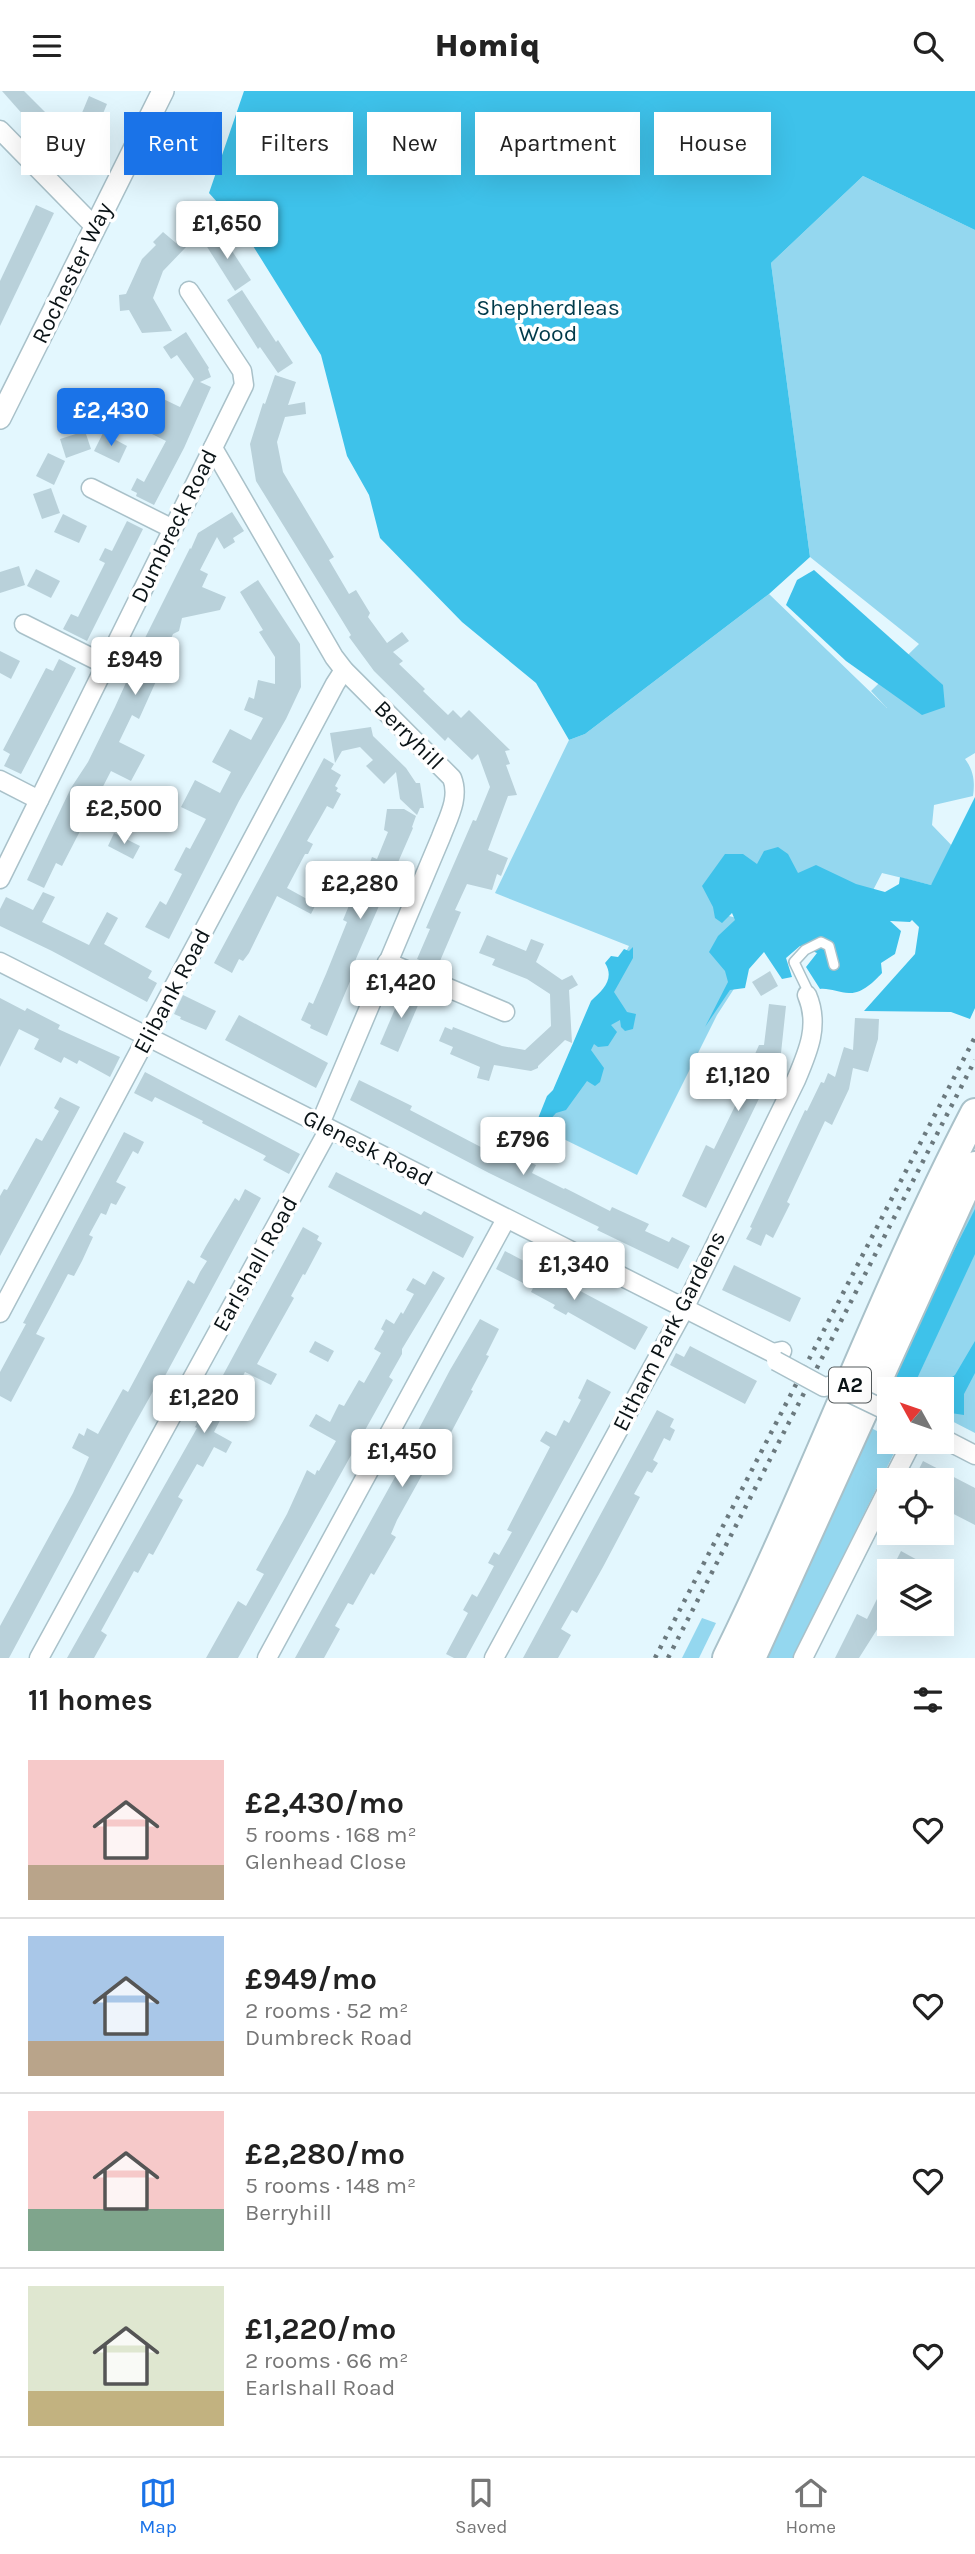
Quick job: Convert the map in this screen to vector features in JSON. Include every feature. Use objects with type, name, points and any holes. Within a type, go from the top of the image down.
[{"type":"highway","name":"A2","points":[[727,1658],[801,1499],[945,1170],[975,1113]]},
{"type":"highway","name":"A2","points":[[751,1658],[975,1166]]},
{"type":"street","name":"Rochester Way","points":[[0,418],[163,91]]},
{"type":"street","points":[[0,130],[95,227]]},
{"type":"street","name":"Dumbreck Road","points":[[0,879],[244,385],[242,370],[189,291]]},
{"type":"street","name":"Berryhill","points":[[213,448],[334,657],[452,778],[456,788],[455,799],[441,837],[387,963],[324,1126]]},
{"type":"street","points":[[91,488],[173,529]]},
{"type":"street","points":[[24,624],[106,665]]},
{"type":"street","name":"Elibank Road","points":[[0,1313],[344,670]]},
{"type":"street","points":[[0,780],[39,800]]},
{"type":"street","name":"Glenesk Road","points":[[0,962],[777,1355],[830,1376],[834,1385],[877,1406]]},
{"type":"street","points":[[387,963],[505,1012]]},
{"type":"street","name":"Eltham Park Gardens","points":[[494,1658],[684,1308],[796,1080],[810,1046],[813,1017],[807,995]]},
{"type":"street","name":"Earlshall Road","points":[[39,1658],[324,1126]]},
{"type":"street","points":[[267,1658],[506,1219]]},
{"type":"street","points":[[954,1444],[975,1455]]},
{"type":"street","points":[[803,1658],[877,1511]]},
{"type":"lane","points":[[807,995],[807,989],[794,962],[805,950],[821,943],[829,946],[834,965]]},
{"type":"shaded area","points":[[863,176],[975,230],[975,753],[965,759],[973,777],[973,796],[934,805],[932,825],[957,851],[931,885],[882,873],[869,898],[718,913],[744,920],[741,978],[717,1015],[637,1175],[537,1126],[629,946],[495,893],[569,740],[585,734],[769,594],[887,708],[871,691],[919,644],[810,557],[771,263]]},
{"type":"shaded area","points":[[814,570],[943,685],[945,707],[922,715],[846,661],[786,605],[797,580]]},
{"type":"shaded area","points":[[975,1197],[975,1433],[954,1422],[954,1377],[887,1377]]},
{"type":"shaded area","points":[[871,1428],[877,1431],[877,1454],[894,1454],[887,1468],[877,1468],[877,1488],[793,1658],[759,1658]]},
{"type":"shaded area","points":[[702,1618],[716,1623],[699,1658],[682,1658]]},
{"type":"green space","name":"Shepherdleas Wood","points":[[244,91],[975,91],[975,230],[863,176],[771,263],[810,557],[769,594],[585,734],[569,740],[536,683],[462,622],[380,538],[369,495],[347,456],[321,355],[245,233],[209,193],[215,175],[222,175],[222,155],[236,114],[236,175],[353,175],[353,112],[237,112]]},
{"type":"green space","points":[[975,797],[975,1008],[970,1019],[951,1012],[864,1011],[915,954],[919,927],[912,920],[890,921],[901,931],[895,954],[881,963],[882,973],[875,980],[854,993],[820,989],[806,967],[817,953],[800,946],[786,958],[792,977],[782,979],[764,952],[749,969],[745,988],[730,990],[705,1027],[728,982],[725,971],[709,952],[718,936],[735,920],[732,913],[722,923],[715,918],[713,907],[702,886],[725,854],[743,854],[757,864],[764,851],[778,847],[788,854],[798,873],[816,865],[856,884],[885,892],[899,884],[900,877],[931,885]]},
{"type":"green space","points":[[633,947],[633,958],[614,992],[627,1012],[636,1014],[633,1029],[625,1031],[620,1020],[611,1025],[617,1032],[608,1046],[598,1047],[594,1044],[591,1050],[604,1068],[600,1082],[595,1086],[587,1081],[566,1110],[556,1113],[548,1122],[541,1124],[537,1121],[547,1096],[553,1090],[591,1001],[608,979],[605,963],[611,956],[618,957],[624,949],[629,951]]},
{"type":"green space","points":[[975,1209],[975,1254],[918,1377],[897,1377],[891,1374]]},
{"type":"green space","points":[[975,1341],[975,1373],[964,1394],[964,1415],[954,1414],[952,1377]]},
{"type":"building","points":[[2,91],[24,91],[45,112],[21,112]]},
{"type":"building","points":[[89,96],[107,104],[104,112],[82,112]]},
{"type":"building","points":[[36,205],[54,213],[0,326],[0,281]]},
{"type":"building","points":[[181,210],[192,211],[186,247],[163,271],[153,298],[172,331],[142,333],[129,310],[120,311],[119,295],[126,294],[142,259],[156,245],[153,242],[163,232],[176,243]]},
{"type":"building","points":[[219,231],[251,280],[235,291],[204,242]]},
{"type":"building","points":[[242,290],[293,363],[278,373],[260,347],[258,349],[227,300]]},
{"type":"building","points":[[186,332],[209,368],[211,377],[200,382],[211,387],[184,448],[154,505],[136,496],[137,493],[131,490],[137,478],[144,482],[166,441],[146,431],[156,410],[151,408],[157,396],[180,407],[194,379],[177,355],[171,359],[163,347]]},
{"type":"building","points":[[275,375],[296,382],[288,405],[305,402],[306,414],[285,417],[277,442],[283,472],[334,557],[329,560],[349,594],[356,590],[370,613],[368,617],[387,643],[402,632],[409,641],[393,652],[403,661],[399,664],[425,689],[423,691],[448,715],[453,710],[461,718],[469,710],[510,750],[505,751],[510,764],[506,765],[517,795],[508,796],[488,850],[508,858],[501,876],[497,874],[492,890],[467,884],[455,910],[461,912],[437,968],[417,959],[430,929],[426,928],[490,787],[478,754],[472,760],[448,737],[445,741],[374,671],[349,637],[351,635],[256,481],[250,444]]},
{"type":"building","points":[[85,431],[91,449],[66,458],[60,439]]},
{"type":"building","points":[[103,433],[127,446],[119,463],[94,451]]},
{"type":"building","points":[[48,453],[65,461],[54,485],[36,476]]},
{"type":"building","points":[[51,488],[60,513],[42,519],[33,494]]},
{"type":"building","points":[[232,512],[244,531],[233,538],[235,542],[224,549],[217,537],[200,570],[208,574],[202,587],[226,597],[220,610],[182,618],[179,631],[173,634],[160,662],[162,663],[155,678],[157,679],[139,719],[132,715],[119,742],[145,755],[131,781],[111,771],[62,866],[56,863],[44,888],[27,880],[71,788],[88,762],[134,665],[132,664],[198,533]]},
{"type":"building","points":[[63,514],[87,526],[79,543],[54,532]]},
{"type":"building","points":[[127,521],[143,529],[87,641],[63,629],[71,614],[78,617],[105,563],[99,560],[105,548],[112,551]]},
{"type":"building","points":[[19,566],[25,585],[0,593],[0,572]]},
{"type":"building","points":[[36,569],[60,581],[51,598],[27,586]]},
{"type":"building","points":[[258,580],[300,644],[301,687],[169,939],[145,927],[160,901],[166,905],[182,874],[174,870],[186,847],[190,849],[206,819],[181,807],[195,780],[220,793],[231,772],[212,762],[230,729],[251,740],[263,718],[244,710],[249,697],[254,699],[258,680],[275,684],[275,657],[259,632],[263,630],[240,592]]},
{"type":"building","points":[[0,651],[20,661],[11,679],[0,673]]},
{"type":"building","points":[[59,659],[76,668],[21,774],[4,766],[10,754],[3,750],[46,668],[53,671]]},
{"type":"building","points":[[371,727],[373,736],[406,768],[416,783],[420,783],[424,808],[420,808],[417,815],[400,799],[396,772],[384,784],[366,766],[373,760],[360,747],[342,751],[335,763],[330,733]]},
{"type":"building","points":[[324,758],[334,764],[331,769],[341,775],[335,786],[338,788],[336,791],[341,794],[333,809],[327,806],[307,841],[313,844],[287,888],[316,904],[311,914],[277,896],[249,953],[243,961],[239,959],[232,973],[214,963]]},
{"type":"building","points":[[387,809],[404,809],[416,816],[413,828],[358,954],[351,971],[354,972],[327,1036],[301,1020],[309,1002],[313,1004],[326,974],[347,922],[343,920],[364,869],[367,870],[372,857],[377,859],[388,832],[384,830]]},
{"type":"building","points":[[114,833],[140,846],[133,859],[108,846]]},
{"type":"building","points":[[43,892],[55,897],[42,922],[89,945],[107,912],[118,918],[104,944],[152,971],[148,978],[157,983],[147,1002],[0,926],[0,909],[6,897],[33,910]]},
{"type":"building","points":[[487,935],[526,951],[531,939],[544,944],[536,962],[562,980],[572,975],[578,985],[569,990],[572,1043],[565,1040],[538,1068],[531,1071],[494,1065],[489,1081],[477,1078],[480,1067],[450,1054],[453,1047],[439,1041],[445,1027],[452,1030],[453,1027],[502,1046],[525,1050],[551,1026],[550,994],[527,979],[492,965],[495,959],[479,953]]},
{"type":"building","points":[[770,971],[778,986],[761,996],[752,982]]},
{"type":"building","points":[[404,988],[422,996],[398,1052],[380,1044]]},
{"type":"building","points":[[183,995],[216,1011],[206,1030],[174,1014]]},
{"type":"building","points":[[0,998],[25,1011],[27,1008],[60,1025],[58,1029],[120,1057],[110,1077],[79,1060],[77,1064],[64,1057],[61,1063],[34,1049],[39,1039],[19,1029],[0,1067]]},
{"type":"building","points":[[769,1004],[786,1006],[781,1053],[706,1208],[682,1196],[706,1145],[714,1149],[755,1065],[751,1063],[759,1045],[764,1045]]},
{"type":"building","points":[[239,1015],[328,1063],[316,1088],[225,1040]]},
{"type":"building","points":[[855,1018],[879,1019],[878,1039],[868,1072],[853,1068],[849,1089],[832,1125],[825,1121],[773,1238],[766,1234],[761,1246],[746,1239],[752,1228],[750,1227],[821,1082],[824,1083],[828,1073],[835,1077],[844,1047],[853,1050]]},
{"type":"building","points":[[145,1072],[300,1154],[289,1174],[263,1160],[266,1156],[202,1123],[203,1121],[155,1097],[152,1102],[134,1093]]},
{"type":"building","points":[[359,1080],[412,1106],[410,1110],[498,1156],[501,1150],[536,1165],[532,1173],[564,1189],[610,1211],[612,1207],[649,1224],[645,1231],[669,1242],[672,1237],[690,1246],[678,1269],[597,1230],[599,1227],[350,1100]]},
{"type":"building","points":[[60,1097],[80,1107],[0,1256],[0,1196],[4,1189],[7,1190],[36,1138],[42,1141],[59,1111],[54,1108]]},
{"type":"building","points":[[124,1132],[144,1142],[138,1154],[133,1151],[116,1182],[126,1187],[116,1205],[111,1203],[106,1215],[101,1213],[89,1235],[93,1237],[74,1276],[68,1274],[36,1334],[45,1338],[11,1402],[0,1396],[0,1372]]},
{"type":"building","points":[[336,1172],[421,1215],[424,1211],[474,1237],[463,1258],[328,1187]]},
{"type":"building","points":[[245,1189],[261,1198],[159,1387],[156,1386],[129,1434],[9,1658],[0,1658],[0,1626],[73,1493],[89,1457],[72,1448],[79,1433],[84,1436],[87,1428],[98,1434],[123,1389],[128,1392],[188,1280],[194,1284],[207,1261],[200,1257],[206,1246],[235,1198],[239,1201]]},
{"type":"building","points":[[303,1227],[319,1236],[317,1240],[322,1243],[291,1296],[294,1298],[257,1364],[277,1374],[271,1385],[245,1372],[214,1432],[232,1442],[226,1453],[214,1447],[203,1467],[197,1464],[178,1497],[183,1500],[153,1555],[149,1553],[138,1573],[134,1571],[101,1631],[107,1635],[94,1658],[67,1658],[197,1428],[195,1427]]},
{"type":"building","points":[[505,1251],[648,1327],[635,1350],[568,1312],[566,1315],[553,1308],[555,1305],[531,1292],[533,1288],[496,1269]]},
{"type":"building","points":[[734,1265],[801,1298],[790,1322],[722,1290]]},
{"type":"building","points":[[433,1271],[445,1278],[402,1349],[402,1354],[389,1377],[393,1380],[238,1658],[206,1658],[238,1601],[246,1606],[264,1574],[256,1570],[287,1514],[307,1470],[315,1475],[317,1470],[319,1471],[336,1441],[309,1426],[316,1414],[330,1422],[339,1404],[344,1406],[359,1380],[364,1383],[381,1353],[374,1349],[384,1331],[381,1329],[386,1319],[394,1324],[401,1312],[403,1314],[414,1294],[406,1290],[413,1278],[425,1285]]},
{"type":"building","points":[[480,1319],[499,1329],[486,1355],[489,1356],[446,1442],[442,1440],[397,1520],[391,1534],[396,1537],[353,1605],[348,1603],[335,1626],[340,1629],[324,1658],[295,1658],[416,1439],[414,1438],[450,1370]]},
{"type":"building","points":[[315,1341],[334,1351],[328,1362],[309,1352]]},
{"type":"building","points":[[690,1346],[757,1381],[745,1404],[670,1365],[676,1353],[684,1357]]},
{"type":"building","points":[[587,1379],[611,1392],[466,1658],[454,1658],[446,1654],[468,1613],[463,1610],[472,1594],[477,1597],[486,1581],[494,1566],[488,1563],[494,1552],[499,1555],[512,1532],[507,1530],[550,1447],[540,1441],[546,1431],[556,1436],[564,1420],[569,1423],[581,1400],[578,1398]]},
{"type":"building","points":[[657,1410],[674,1419],[670,1427],[675,1430],[670,1441],[664,1438],[653,1460],[658,1463],[652,1473],[647,1471],[634,1494],[640,1497],[577,1613],[572,1610],[561,1629],[571,1635],[558,1658],[523,1658]]},
{"type":"building","points":[[923,1461],[936,1468],[920,1468]]},
{"type":"building","points":[[954,1477],[975,1488],[975,1525],[954,1514]]},
{"type":"building","points":[[901,1551],[916,1559],[897,1559]]},
{"type":"building","points":[[877,1599],[877,1630],[859,1658],[835,1658],[857,1614],[867,1619]]},
{"type":"railway","points":[[655,1658],[975,1037]]},
{"type":"railway","points":[[668,1658],[975,1060]]}]
